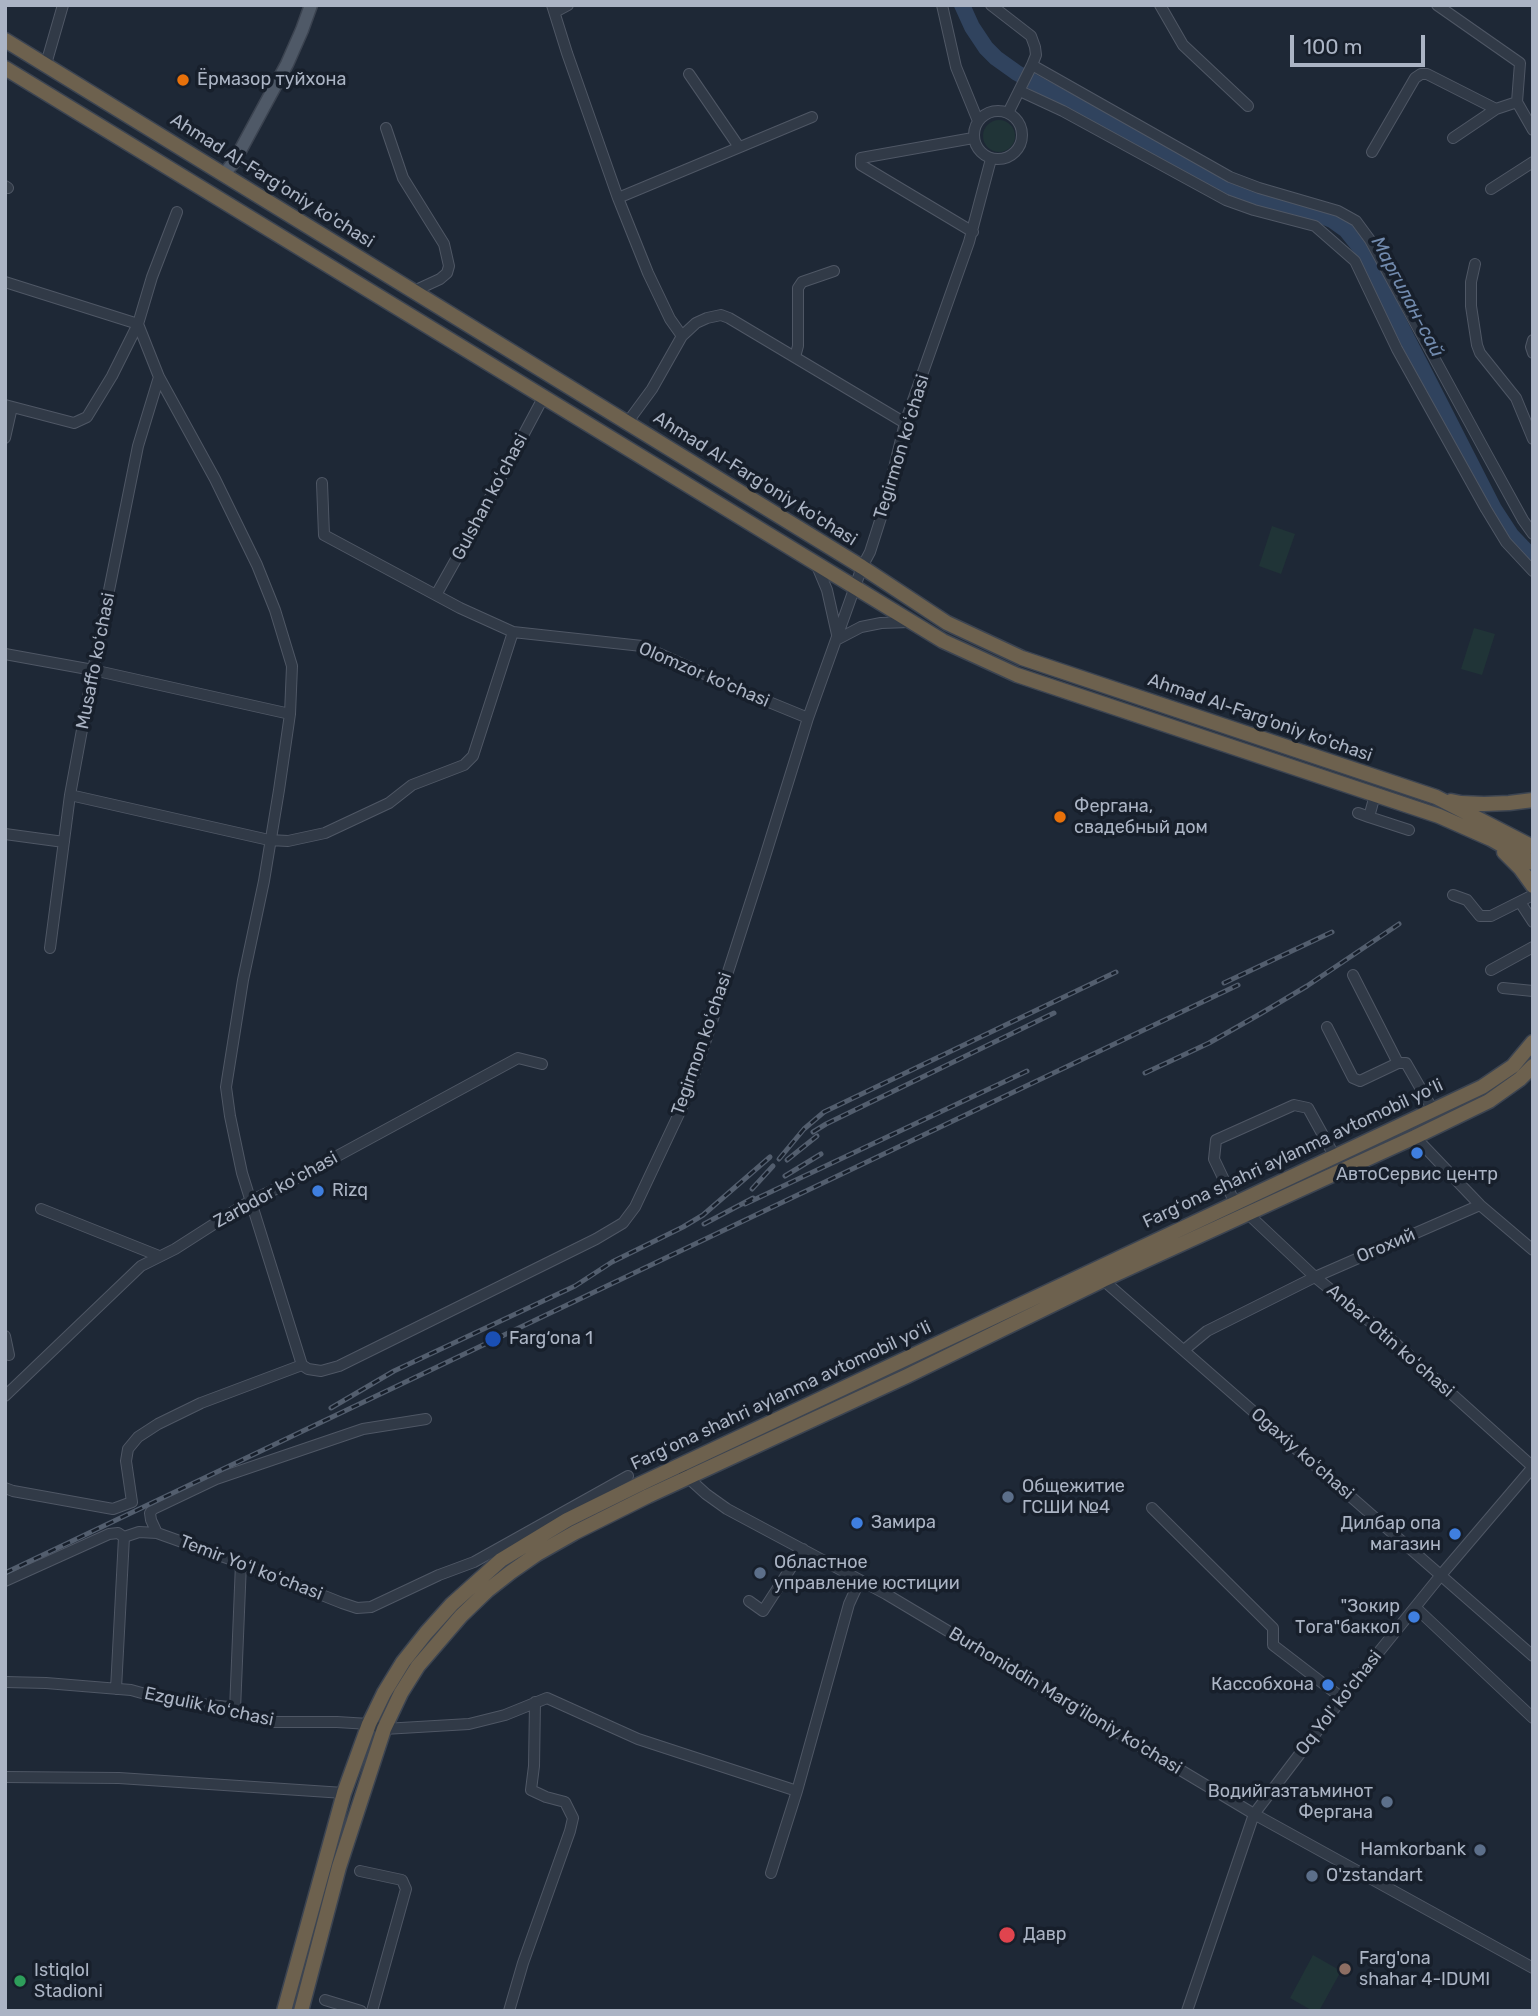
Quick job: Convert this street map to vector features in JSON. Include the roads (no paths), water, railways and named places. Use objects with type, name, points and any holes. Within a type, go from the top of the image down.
[{"type":"highway","name":"Ahmad Al-Farg'oniy ko'chasi","points":[[5,40],[862,567],[947,623],[1022,658],[1436,797],[1533,847]]},
{"type":"highway","name":"Ahmad Al-Farg'oniy ko'chasi","points":[[5,68],[943,641],[1017,675],[1439,816],[1491,839],[1533,863]]},
{"type":"highway","points":[[214,195],[224,174]]},
{"type":"highway","points":[[1436,797],[1461,803],[1533,800]]},
{"type":"highway","points":[[1491,839],[1520,868],[1533,886]]},
{"type":"highway","name":"Fargʻona shahri aylanma avtomobil yoʻli","points":[[284,2011],[339,1867],[384,1729],[401,1693],[418,1666],[488,1590],[537,1553],[683,1472],[1234,1203],[1482,1087],[1513,1066],[1533,1041]]},
{"type":"highway","name":"Fargʻona shahri aylanma avtomobil yoʻli","points":[[301,2011],[344,1793],[369,1724],[403,1662],[426,1633],[452,1604],[500,1560],[567,1520],[907,1376],[1103,1280],[1415,1137],[1489,1101],[1533,1066]]},
{"type":"main road","points":[[224,174],[234,162],[287,64],[310,5]]},
{"type":"main road","points":[[1405,1124],[1415,1137]]},
{"type":"street","points":[[46,64],[63,5]]},
{"type":"street","points":[[568,5],[553,8],[567,53],[618,198],[648,273],[670,319],[682,336]]},
{"type":"street","points":[[942,5],[956,67],[978,121]]},
{"type":"street","points":[[991,5],[1031,36],[1035,55],[1008,113]]},
{"type":"street","points":[[1160,5],[1183,45],[1248,106]]},
{"type":"street","points":[[1437,5],[1520,63],[1533,60]]},
{"type":"street","points":[[1520,63],[1517,102],[1533,130]]},
{"type":"street","points":[[1032,65],[1230,177],[1338,211],[1356,221],[1370,240],[1533,534]]},
{"type":"street","points":[[689,74],[740,147]]},
{"type":"street","points":[[1372,152],[1415,78],[1421,74],[1426,74],[1496,109]]},
{"type":"street","points":[[1020,91],[1063,111],[1226,200],[1254,211],[1315,226],[1355,261],[1397,349],[1486,509],[1506,542],[1533,571]]},
{"type":"street","points":[[1453,138],[1496,109],[1517,102]]},
{"type":"street","points":[[992,112],[1008,113],[1020,125],[1021,141],[1016,151],[1008,157],[992,159],[979,151],[973,138],[978,121],[992,112]]},
{"type":"street","points":[[618,198],[812,117]]},
{"type":"street","points":[[386,128],[403,178],[444,244],[449,266],[447,273],[440,279],[414,291]]},
{"type":"street","points":[[973,138],[861,159],[861,165],[973,232]]},
{"type":"street","name":"Tegirmon koʻchasi","points":[[5,1488],[113,1509],[132,1502],[126,1461],[128,1449],[138,1437],[158,1424],[201,1403],[302,1365],[321,1371],[339,1366],[596,1239],[623,1223],[635,1208],[684,1103],[764,863],[808,718],[862,567],[870,552],[885,505],[905,423],[973,232],[992,159]]},
{"type":"street","points":[[1492,190],[1533,162]]},
{"type":"street","points":[[5,438],[9,406],[74,423],[87,417],[112,376],[138,324],[152,277],[177,212]]},
{"type":"street","points":[[1475,264],[1471,282],[1471,306],[1477,345],[1480,353],[1516,398],[1533,439]]},
{"type":"street","points":[[795,357],[798,346],[798,288],[802,282],[834,271]]},
{"type":"street","points":[[5,282],[138,324]]},
{"type":"street","points":[[627,423],[652,389],[682,336],[696,323],[720,315],[729,317],[905,423]]},
{"type":"street","points":[[138,324],[159,377],[215,479],[257,565],[275,610],[292,666],[290,715],[264,881],[243,980],[226,1087],[250,1201],[302,1365]]},
{"type":"street","points":[[1533,340],[1533,353]]},
{"type":"street","name":"Musaffo koʻchasi","points":[[50,948],[70,795],[93,670],[138,446],[159,377]]},
{"type":"street","name":"Gulshan koʻchasi","points":[[436,595],[543,398]]},
{"type":"street","name":"Olomzor ko'chasi","points":[[322,483],[324,535],[460,608],[513,632],[642,646],[808,718]]},
{"type":"street","points":[[817,566],[829,599],[838,639],[861,627],[909,622]]},
{"type":"street","points":[[70,795],[269,840],[288,841],[324,833],[389,803],[412,785],[464,765],[473,756],[513,632]]},
{"type":"street","points":[[5,654],[93,670],[290,715]]},
{"type":"street","points":[[1375,796],[1364,815],[1409,830]]},
{"type":"street","points":[[5,834],[64,842]]},
{"type":"street","points":[[1453,895],[1467,901],[1480,916],[1492,916],[1533,895]]},
{"type":"street","points":[[1520,902],[1533,922]]},
{"type":"street","points":[[1491,970],[1533,947]]},
{"type":"street","points":[[1353,975],[1398,1063]]},
{"type":"street","points":[[1503,988],[1533,991]]},
{"type":"street","points":[[1327,1027],[1353,1078],[1360,1081],[1398,1063],[1406,1063],[1433,1110]]},
{"type":"street","name":"Zarbdor koʻchasi","points":[[5,1396],[141,1266],[175,1249],[250,1201],[292,1181],[518,1058],[542,1064]]},
{"type":"street","points":[[1234,1203],[1214,1158],[1216,1140],[1294,1105],[1308,1108],[1335,1157]]},
{"type":"street","points":[[1415,1137],[1480,1205],[1533,1250]]},
{"type":"street","name":"Огохий","points":[[1184,1350],[1207,1331],[1315,1277],[1480,1205]]},
{"type":"street","points":[[41,1209],[159,1256]]},
{"type":"street","name":"Anbar Otin koʻchasi","points":[[1248,1213],[1315,1277],[1384,1333],[1533,1467]]},
{"type":"street","name":"Ogaxiy koʻchasi","points":[[1103,1280],[1533,1656]]},
{"type":"street","points":[[5,1336],[9,1355]]},
{"type":"street","name":"Temir Yoʻl koʻchasi","points":[[426,1419],[363,1429],[216,1479],[153,1509],[150,1513],[151,1520],[157,1533],[357,1608],[371,1606],[474,1562],[628,1476]]},
{"type":"street","name":"Oq Yol' ko'chasi","points":[[1186,2011],[1254,1814],[1415,1607],[1533,1467]]},
{"type":"street","name":"Burhoniddin Marg'iloniy ko'chasi","points":[[683,1472],[727,1509],[860,1580],[1254,1814],[1533,1968]]},
{"type":"street","points":[[1152,1508],[1273,1628],[1273,1645],[1342,1698]]},
{"type":"street","points":[[124,1537],[139,1532],[157,1533]]},
{"type":"street","points":[[5,1581],[108,1534],[118,1533],[124,1537]]},
{"type":"street","points":[[116,1689],[124,1537]]},
{"type":"street","points":[[749,1601],[763,1611],[803,1549]]},
{"type":"street","points":[[235,1710],[241,1563]]},
{"type":"street","points":[[771,1873],[797,1791],[849,1604],[860,1580]]},
{"type":"street","points":[[1415,1607],[1533,1718]]},
{"type":"street","name":"Ezgulik koʻchasi","points":[[5,1682],[131,1690],[167,1700],[228,1707],[249,1717],[271,1722],[337,1722],[369,1724],[384,1729],[469,1724],[505,1715],[535,1702]]},
{"type":"street","points":[[509,2011],[523,1962],[573,1818],[565,1802],[531,1790],[535,1702],[547,1698],[638,1739],[797,1791]]},
{"type":"street","points":[[5,1777],[118,1778],[344,1793]]},
{"type":"street","points":[[360,1871],[402,1880],[406,1889],[372,2011]]},
{"type":"street","points":[[325,2000],[361,2011]]},
{"type":"waterway","name":"Маргилан-сай","points":[[962,5],[986,48],[1017,73],[1235,191],[1317,214],[1346,230],[1362,250],[1494,509],[1511,535],[1533,558]]},
{"type":"railway","points":[[1145,1073],[1209,1043],[1260,1014],[1399,924]]},
{"type":"railway","points":[[1224,983],[1332,932]]},
{"type":"railway","points":[[779,1159],[804,1129],[824,1112],[1116,972]]},
{"type":"railway","points":[[5,1573],[1238,985]]},
{"type":"railway","points":[[813,1132],[1054,1013]]},
{"type":"railway","points":[[745,1204],[1027,1071]]},
{"type":"railway","points":[[787,1160],[817,1136]]},
{"type":"railway","points":[[785,1176],[821,1154]]},
{"type":"railway","points":[[331,1408],[394,1371],[575,1286],[612,1262],[683,1227],[703,1215],[770,1157]]},
{"type":"railway","points":[[752,1189],[773,1166]]},
{"type":"railway","points":[[704,1224],[753,1198]]},
{"type":"place","name":"Ёрмазор туйхона","points":[[183,80]]},
{"type":"place","name":"Фергана, свадебный дом","points":[[1060,817]]},
{"type":"place","name":"АвтоСервис центр","points":[[1417,1153]]},
{"type":"place","name":"Rizq","points":[[318,1191]]},
{"type":"place","name":"Farg‘ona 1","points":[[493,1339]]},
{"type":"place","name":"Общежитие ГСШИ №4","points":[[1008,1497]]},
{"type":"place","name":"Замира","points":[[857,1523]]},
{"type":"place","name":"Дилбар опа магазин","points":[[1455,1534]]},
{"type":"place","name":"Областное управление юстиции","points":[[760,1573]]},
{"type":"place","name":"\"Зокир Тога\"баккол","points":[[1414,1617]]},
{"type":"place","name":"Кассобхона","points":[[1328,1685]]},
{"type":"place","name":"Водийгазтаъминот Фергана","points":[[1387,1802]]},
{"type":"place","name":"Hamkorbank","points":[[1480,1850]]},
{"type":"place","name":"O'zstandart","points":[[1312,1876]]},
{"type":"place","name":"Давр","points":[[1007,1935]]},
{"type":"place","name":"Farg'ona shahar 4-IDUMI","points":[[1345,1969]]},
{"type":"place","name":"Istiqlol Stadioni","points":[[20,1981]]}]
